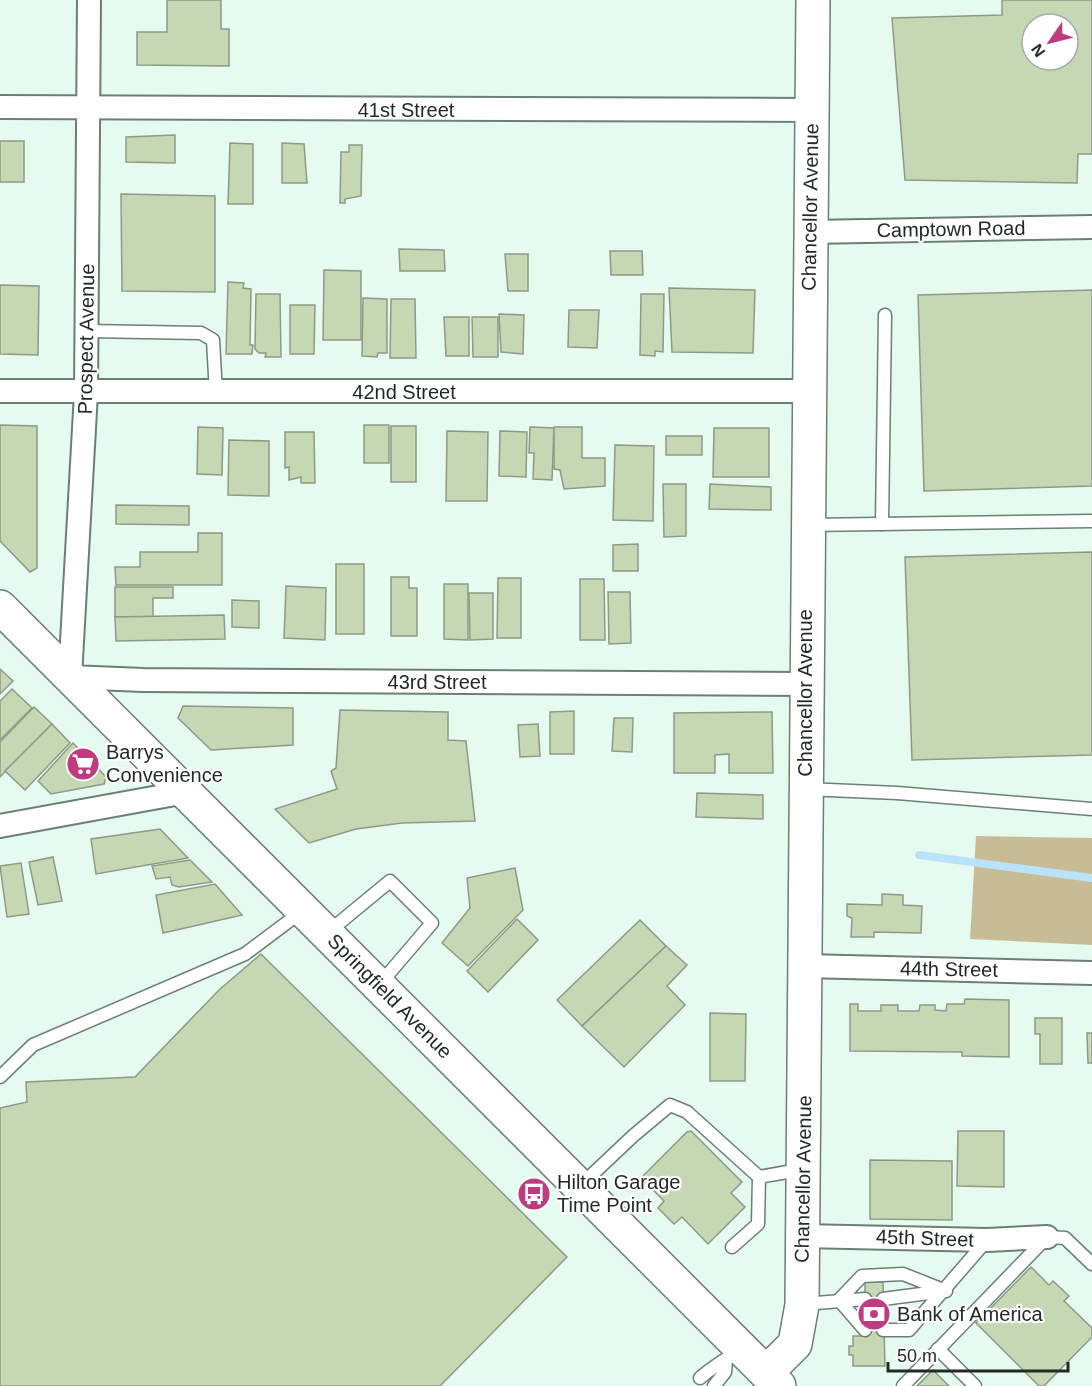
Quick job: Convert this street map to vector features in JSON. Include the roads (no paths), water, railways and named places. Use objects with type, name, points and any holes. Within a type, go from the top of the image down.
[{"type":"main road","name":"Chancellor Avenue","points":[[773,1379],[795,1344],[802,1305],[805,966],[804,684],[813,0]]},
{"type":"main road","name":"Springfield Avenue","points":[[0,607],[579,1186],[733,1354],[773,1379]]},
{"type":"street","name":"Prospect Avenue","points":[[70,677],[86,393],[89,0]]},
{"type":"street","name":"41st Street","points":[[0,107],[811,110]]},
{"type":"street","name":"Camptown Road","points":[[810,231],[1092,227]]},
{"type":"street","name":"42nd Street","points":[[0,391],[216,393],[807,391]]},
{"type":"street","name":"43rd Street","points":[[70,677],[135,680],[804,684]]},
{"type":"street","points":[[0,826],[186,792]]},
{"type":"street","name":"44th Street","points":[[805,966],[1092,973]]},
{"type":"street","name":"45th Street","points":[[802,1236],[987,1240],[1047,1237]]},
{"type":"lane","points":[[882,524],[885,315]]},
{"type":"lane","points":[[87,331],[201,333],[213,340],[216,393]]},
{"type":"lane","points":[[806,525],[1092,521]]},
{"type":"lane","points":[[805,789],[897,793],[1092,810]]},
{"type":"lane","points":[[327,933],[390,881],[432,923],[379,986]]},
{"type":"lane","points":[[0,1077],[33,1045],[245,954],[294,900]]},
{"type":"lane","points":[[579,1186],[670,1105],[687,1112],[759,1177],[758,1224],[732,1247]]},
{"type":"lane","points":[[759,1177],[804,1170]]},
{"type":"lane","points":[[903,1386],[1047,1237],[1065,1238],[1092,1264]]},
{"type":"lane","points":[[883,1330],[909,1330],[987,1240]]},
{"type":"lane","points":[[838,1300],[862,1276],[903,1274],[945,1291]]},
{"type":"lane","points":[[883,1299],[945,1291]]},
{"type":"lane","points":[[802,1305],[865,1299]]},
{"type":"lane","points":[[838,1300],[865,1330]]},
{"type":"lane","points":[[938,1349],[975,1386]]},
{"type":"lane","points":[[700,1378],[716,1363],[733,1354]]},
{"type":"lane","points":[[714,1386],[725,1372],[733,1354]]},
{"type":"waterway","points":[[919,855],[1092,878]]},
{"type":"place","name":"Barrys Convenience","points":[[83,764]]},
{"type":"place","name":"Hilton Garage Time Point","points":[[534,1194]]},
{"type":"place","name":"Bank of America","points":[[874,1314]]}]
